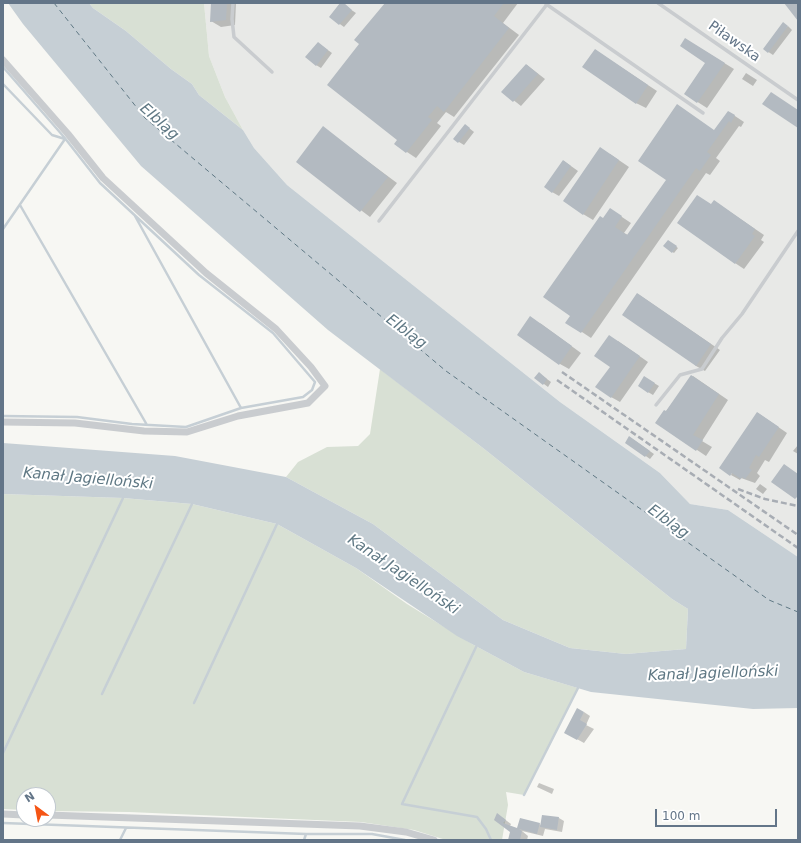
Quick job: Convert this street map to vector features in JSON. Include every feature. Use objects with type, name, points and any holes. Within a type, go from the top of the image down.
[{"type":"street","points":[[3,60],[68,134],[103,178],[206,273],[276,329],[311,367],[325,386],[308,403],[238,416],[187,432],[144,431],[75,422],[3,422]]},
{"type":"street","points":[[3,814],[16,815]]},
{"type":"street","points":[[56,816],[360,826],[406,832],[434,840]]},
{"type":"lane","points":[[233,3],[232,18],[234,37],[272,72]]},
{"type":"lane","points":[[379,222],[547,3],[703,114]]},
{"type":"lane","name":"Piławska","points":[[658,3],[798,100]]},
{"type":"lane","points":[[656,405],[680,375],[702,369],[722,338],[742,314],[798,231]]},
{"type":"shaded area","points":[[89,3],[204,3],[209,56],[225,97],[243,130],[199,95],[192,84],[171,69],[126,31],[93,8]]},
{"type":"shaded area","points":[[204,3],[798,3],[798,557],[728,510],[690,504],[660,473],[560,402],[287,185],[254,148],[225,97],[209,56]]},
{"type":"shaded area","points":[[380,369],[483,448],[672,599],[688,609],[686,649],[626,654],[570,648],[503,620],[373,524],[286,477],[298,462],[327,447],[358,446],[370,434]]},
{"type":"shaded area","points":[[3,494],[123,498],[192,504],[277,524],[356,568],[407,604],[472,644],[524,672],[578,688],[524,795],[506,792],[508,805],[502,840],[446,840],[414,830],[361,822],[129,812],[56,811],[56,787],[16,787],[16,810],[3,809],[3,753],[5,750],[3,749]]},
{"type":"water","points":[[8,3],[89,3],[93,8],[126,31],[171,69],[192,84],[199,95],[243,130],[254,148],[287,185],[560,402],[660,473],[690,504],[728,510],[798,557],[798,708],[753,709],[591,692],[524,672],[457,636],[356,568],[277,524],[192,504],[123,498],[3,494],[3,443],[175,456],[286,477],[373,524],[503,620],[570,648],[626,654],[686,649],[688,609],[672,599],[483,448],[328,330],[141,166],[23,24]]},
{"type":"building","points":[[211,3],[227,3],[226,20],[210,22]]},
{"type":"building","points":[[340,3],[344,3],[352,10],[339,25],[329,17]]},
{"type":"building","points":[[385,3],[504,3],[494,16],[509,28],[444,112],[437,106],[428,117],[432,120],[406,153],[394,144],[397,140],[327,85],[359,44],[354,40]]},
{"type":"building","points":[[784,3],[798,3],[798,21]]},
{"type":"building","points":[[783,22],[788,26],[768,53],[763,49]]},
{"type":"building","points":[[685,38],[725,63],[697,103],[684,94],[705,63],[680,46]]},
{"type":"building","points":[[318,42],[328,50],[316,66],[305,57]]},
{"type":"building","points":[[595,49],[648,85],[636,104],[582,67]]},
{"type":"building","points":[[526,64],[538,74],[513,102],[501,92]]},
{"type":"building","points":[[771,92],[798,110],[798,128],[762,104]]},
{"type":"building","points":[[677,104],[714,130],[728,111],[735,115],[731,123],[729,121],[707,152],[711,155],[700,171],[696,168],[581,333],[565,323],[570,316],[543,297],[600,216],[603,218],[610,208],[622,216],[615,227],[627,235],[666,180],[638,161]]},
{"type":"building","points":[[465,124],[470,128],[458,143],[453,139]]},
{"type":"building","points":[[323,126],[388,177],[360,212],[296,162]]},
{"type":"building","points":[[600,147],[619,160],[583,215],[563,201]]},
{"type":"building","points":[[563,160],[571,166],[552,193],[544,187]]},
{"type":"building","points":[[697,195],[711,204],[714,200],[755,229],[752,234],[755,236],[735,264],[677,223]]},
{"type":"building","points":[[668,240],[677,246],[672,253],[663,246]]},
{"type":"building","points":[[637,293],[711,344],[696,366],[622,315]]},
{"type":"building","points":[[530,316],[572,346],[559,365],[517,335]]},
{"type":"building","points":[[609,335],[640,356],[611,398],[595,387],[610,367],[594,356]]},
{"type":"building","points":[[539,372],[547,379],[543,385],[534,378]]},
{"type":"building","points":[[691,375],[719,394],[693,435],[703,440],[696,451],[655,423],[664,410],[666,411]]},
{"type":"building","points":[[644,376],[655,383],[648,393],[638,386]]},
{"type":"building","points":[[757,412],[779,427],[759,457],[756,455],[749,468],[752,470],[745,479],[742,477],[741,479],[732,473],[730,476],[719,468]]},
{"type":"building","points":[[629,436],[650,451],[645,457],[625,443]]},
{"type":"building","points":[[784,464],[798,474],[798,496],[795,499],[771,482]]},
{"type":"building","points":[[577,708],[584,712],[580,720],[587,724],[577,740],[564,733]]},
{"type":"building","points":[[497,813],[506,820],[503,823],[517,828],[520,818],[540,823],[537,834],[519,829],[522,831],[520,840],[508,840],[510,832],[494,820]]},
{"type":"building","points":[[542,815],[559,817],[557,830],[540,827]]},
{"type":"waterway","points":[[3,67],[64,137],[100,183],[199,275],[273,333],[315,382],[312,390],[303,397],[241,408],[186,427],[132,424],[77,417],[3,416]]},
{"type":"waterway","points":[[3,84],[52,135],[65,139],[3,229]]},
{"type":"waterway","points":[[20,205],[147,425]]},
{"type":"waterway","points":[[135,216],[241,408]]},
{"type":"waterway","name":"Kanał Jagielloński","points":[[3,753],[123,498]]},
{"type":"waterway","points":[[102,694],[192,504]]},
{"type":"waterway","points":[[194,703],[277,524]]},
{"type":"waterway","points":[[476,647],[402,804],[477,817],[486,829],[491,840]]},
{"type":"waterway","points":[[524,795],[578,688]]},
{"type":"waterway","points":[[3,823],[306,834],[372,834],[405,840]]},
{"type":"waterway","points":[[120,840],[126,828]]},
{"type":"waterway","points":[[304,840],[306,834]]},
{"type":"ferry route","points":[[54,3],[145,118],[446,371],[769,600],[798,612]]},
{"type":"railway","points":[[562,372],[798,535]]},
{"type":"railway","points":[[557,380],[798,548]]},
{"type":"railway","points":[[738,489],[765,499],[798,506]]},
{"type":"water label","name":"Elbląg","points":[[159,122]]},
{"type":"water label","name":"Elbląg","points":[[406,332]]},
{"type":"water label","name":"Elbląg","points":[[668,522]]}]
